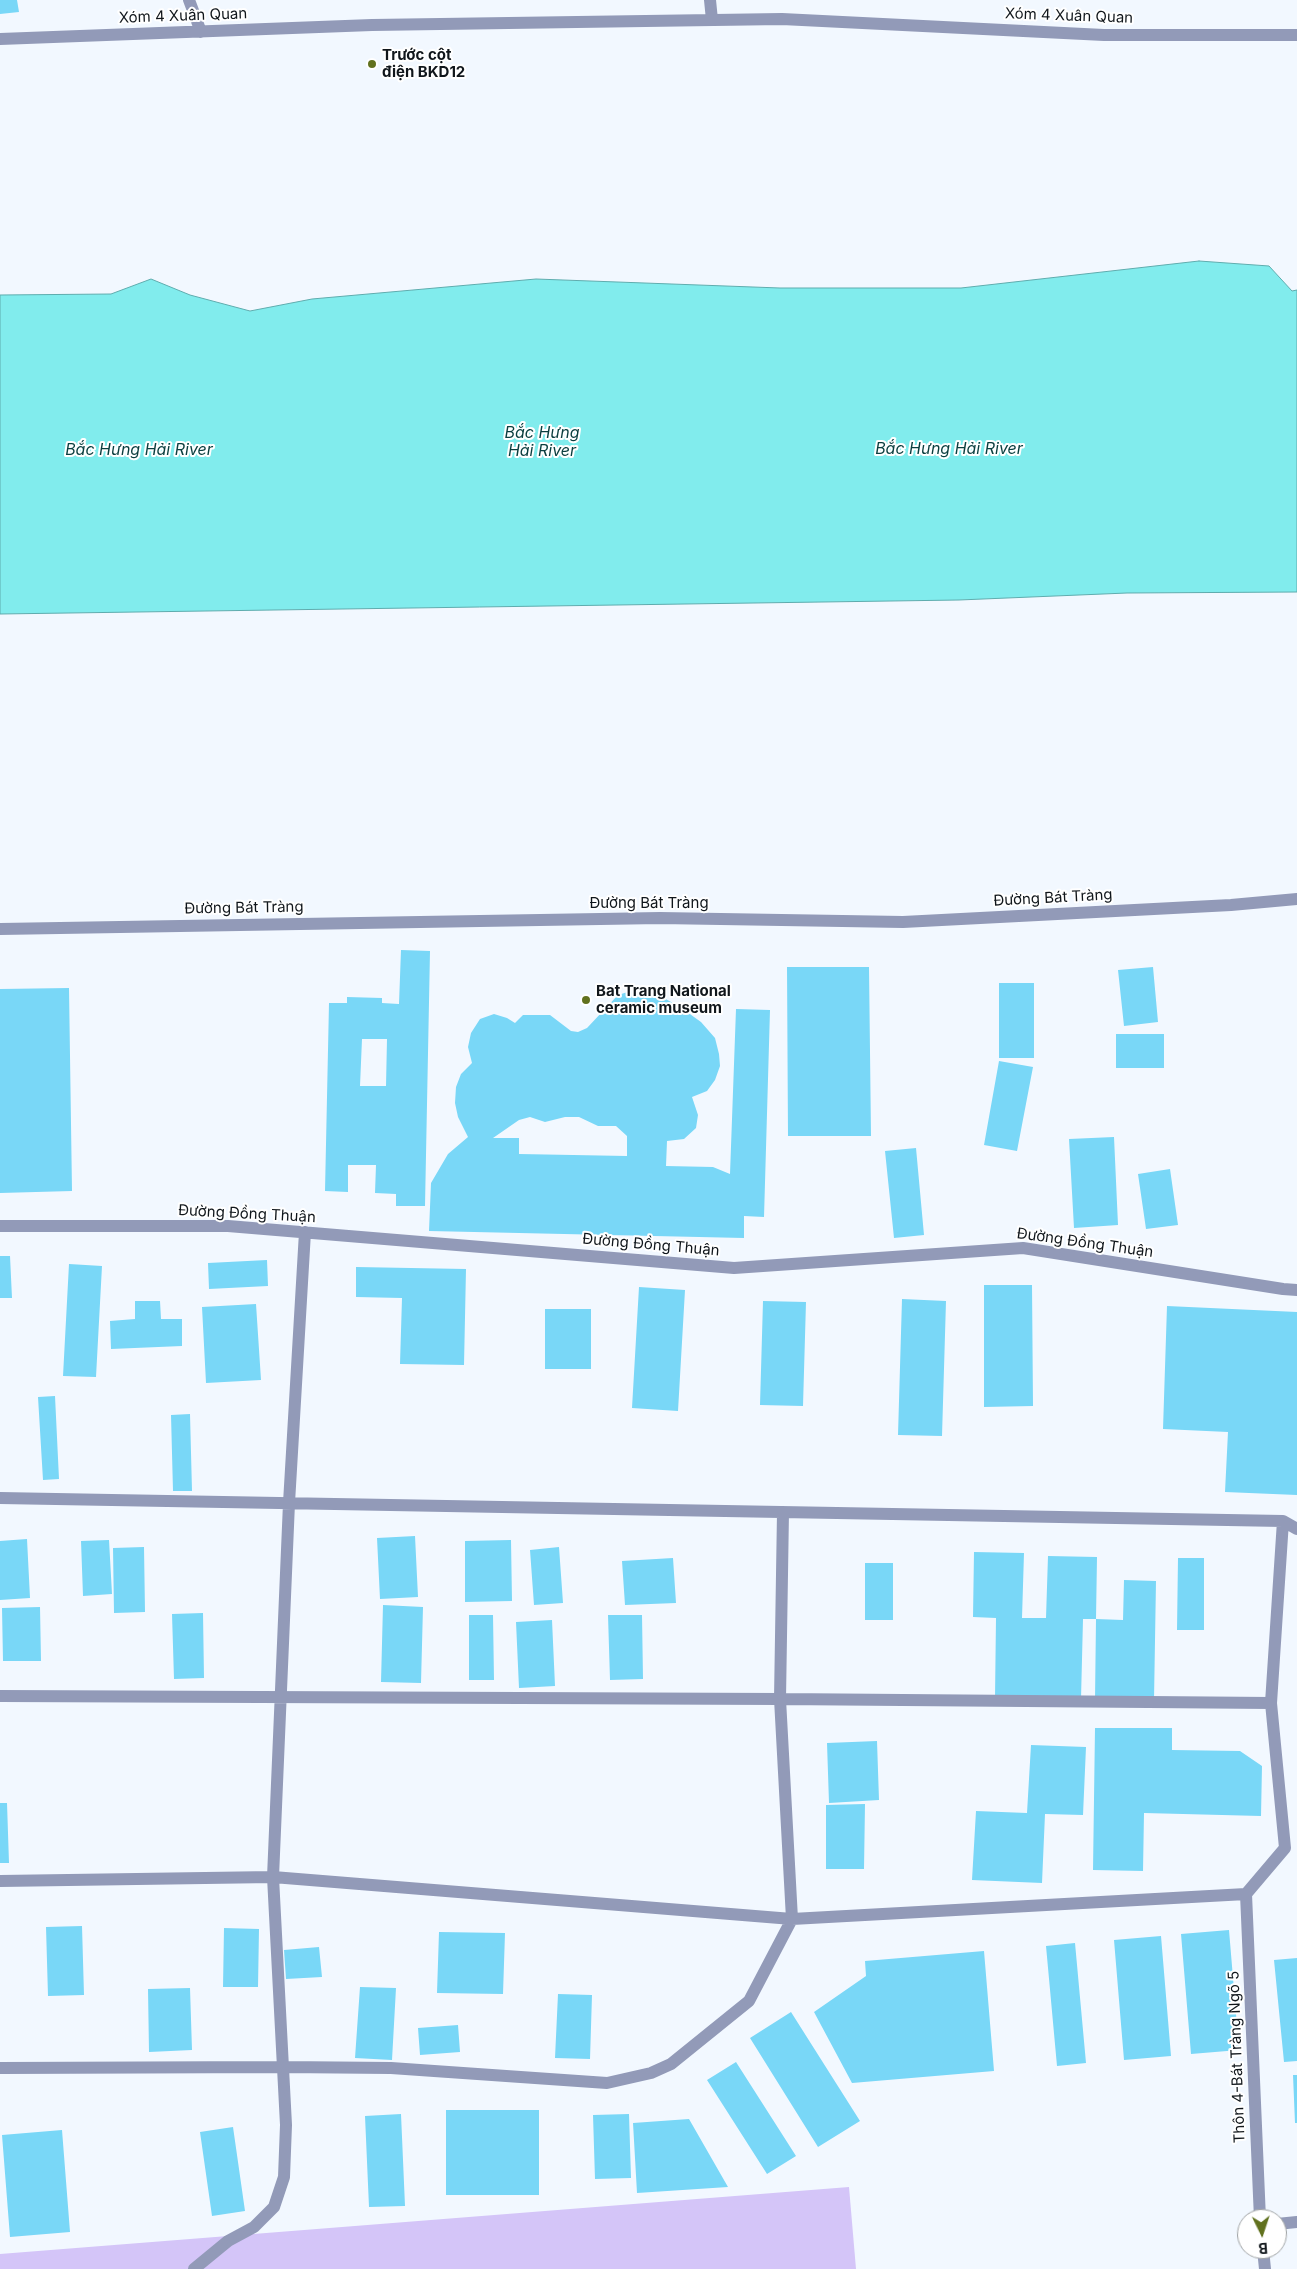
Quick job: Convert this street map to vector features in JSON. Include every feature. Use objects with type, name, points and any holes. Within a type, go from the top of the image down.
[{"type":"street","points":[[189,0],[200,32]]},
{"type":"street","points":[[710,0],[712,20]]},
{"type":"street","name":"Xóm 4 Xuân Quan","points":[[0,39],[372,25],[782,19],[1104,35],[1297,36]]},
{"type":"street","name":"Đường Bát Tràng","points":[[0,929],[660,918],[903,922],[1231,905],[1297,899]]},
{"type":"street","name":"Đường Đồng Thuận","points":[[0,1226],[228,1226],[734,1268],[1023,1248],[1297,1290]]},
{"type":"street","points":[[194,2269],[228,2241],[254,2227],[274,2207],[284,2177],[286,2125],[273,1877],[289,1503],[305,1232]]},
{"type":"street","points":[[0,1498],[1283,1520],[1297,1529]]},
{"type":"street","points":[[0,2068],[283,2066],[391,2068],[606,2083],[650,2073],[671,2064],[749,2001],[792,1919],[780,1698],[783,1512]]},
{"type":"street","points":[[0,1881],[273,1877],[792,1919],[1246,1894],[1291,1846],[1271,1703],[1283,1520]]},
{"type":"street","points":[[0,1696],[780,1698],[1271,1703]]},
{"type":"street","name":"Thôn 4-Bát Tràng Ngõ 5","points":[[1246,1894],[1260,2209]]},
{"type":"shaded area","points":[[849,2187],[856,2269],[0,2269],[0,2254]]},
{"type":"water","name":"Bắc Hưng Hải River","points":[[1199,261],[1269,266],[1292,291],[1297,290],[1297,592],[1127,593],[959,600],[0,614],[0,295],[111,294],[151,279],[190,295],[250,311],[312,299],[536,279],[780,288],[961,288]]},
{"type":"building","points":[[0,0],[17,0],[19,12],[0,14]]},
{"type":"building","points":[[401,950],[430,951],[425,1206],[396,1206],[396,1194],[375,1193],[376,1165],[348,1165],[348,1192],[325,1191],[329,1003],[347,1003],[347,997],[382,998],[382,1003],[399,1004]],"holes":[[[362,1039],[387,1039],[386,1086],[360,1086]]]},
{"type":"building","points":[[787,967],[869,967],[871,1136],[788,1136]]},
{"type":"building","points":[[1153,967],[1158,1022],[1124,1026],[1118,970]]},
{"type":"building","points":[[999,983],[1034,983],[1034,1058],[999,1058]]},
{"type":"building","points":[[69,988],[72,1191],[0,1193],[0,989]]},
{"type":"building","points":[[634,990],[655,993],[701,1022],[715,1038],[720,1066],[715,1080],[707,1091],[692,1097],[698,1115],[696,1128],[684,1139],[667,1141],[666,1166],[713,1167],[730,1174],[736,1009],[770,1010],[764,1217],[744,1216],[744,1238],[429,1231],[431,1183],[448,1154],[468,1137],[458,1117],[455,1103],[456,1087],[461,1074],[472,1063],[468,1047],[471,1033],[480,1019],[494,1014],[515,1023],[523,1015],[550,1015],[571,1031],[578,1032],[587,1028],[618,995]],"holes":[[[530,1117],[545,1122],[565,1117],[579,1117],[598,1126],[616,1126],[627,1136],[627,1156],[519,1154],[519,1138],[493,1138],[519,1120]]]},
{"type":"building","points":[[1116,1034],[1164,1034],[1164,1068],[1116,1068]]},
{"type":"building","points":[[999,1061],[1033,1067],[1017,1151],[984,1145]]},
{"type":"building","points":[[1114,1137],[1118,1225],[1074,1228],[1069,1139]]},
{"type":"building","points":[[916,1148],[924,1235],[894,1238],[885,1151]]},
{"type":"building","points":[[1170,1169],[1178,1225],[1146,1229],[1138,1174]]},
{"type":"building","points":[[0,1256],[10,1256],[12,1298],[0,1298]]},
{"type":"building","points":[[267,1260],[268,1286],[209,1289],[208,1263]]},
{"type":"building","points":[[69,1264],[102,1266],[96,1377],[63,1376]]},
{"type":"building","points":[[356,1267],[466,1269],[464,1365],[400,1364],[402,1298],[356,1297]]},
{"type":"building","points":[[984,1285],[1032,1285],[1033,1406],[984,1407]]},
{"type":"building","points":[[639,1287],[685,1290],[678,1411],[632,1408]]},
{"type":"building","points":[[902,1299],[946,1301],[942,1436],[898,1435]]},
{"type":"building","points":[[135,1301],[160,1301],[161,1319],[182,1319],[182,1346],[111,1349],[110,1321],[135,1319]]},
{"type":"building","points":[[763,1301],[806,1302],[803,1406],[760,1405]]},
{"type":"building","points":[[256,1304],[261,1380],[206,1383],[202,1307]]},
{"type":"building","points":[[1167,1306],[1297,1312],[1297,1495],[1225,1492],[1228,1432],[1163,1429]]},
{"type":"building","points":[[545,1309],[591,1309],[591,1369],[545,1369]]},
{"type":"building","points":[[55,1396],[59,1479],[43,1480],[38,1397]]},
{"type":"building","points":[[190,1414],[192,1491],[173,1491],[171,1415]]},
{"type":"building","points":[[415,1536],[418,1597],[380,1599],[377,1538]]},
{"type":"building","points":[[27,1539],[30,1598],[0,1600],[0,1541]]},
{"type":"building","points":[[109,1540],[112,1594],[83,1596],[81,1541]]},
{"type":"building","points":[[511,1540],[512,1601],[465,1602],[465,1541]]},
{"type":"building","points":[[144,1547],[145,1612],[114,1613],[113,1548]]},
{"type":"building","points":[[559,1547],[563,1603],[534,1605],[530,1550]]},
{"type":"building","points":[[974,1552],[1024,1553],[1022,1618],[1046,1618],[1048,1556],[1097,1557],[1096,1619],[1083,1619],[1081,1699],[995,1698],[996,1618],[973,1617]]},
{"type":"building","points":[[673,1558],[676,1603],[625,1605],[622,1561]]},
{"type":"building","points":[[1178,1558],[1204,1558],[1204,1630],[1177,1630]]},
{"type":"building","points":[[865,1563],[893,1563],[893,1620],[865,1620]]},
{"type":"building","points":[[1124,1580],[1156,1581],[1154,1700],[1095,1700],[1096,1619],[1123,1620]]},
{"type":"building","points":[[383,1605],[423,1607],[421,1683],[381,1682]]},
{"type":"building","points":[[40,1607],[41,1661],[3,1661],[2,1608]]},
{"type":"building","points":[[203,1613],[204,1678],[174,1679],[172,1614]]},
{"type":"building","points":[[469,1615],[493,1615],[494,1680],[469,1680]]},
{"type":"building","points":[[608,1615],[642,1615],[643,1679],[610,1680]]},
{"type":"building","points":[[552,1620],[555,1686],[519,1688],[516,1622]]},
{"type":"building","points":[[1095,1728],[1172,1728],[1172,1750],[1240,1751],[1262,1766],[1261,1816],[1144,1813],[1143,1871],[1093,1870]]},
{"type":"building","points":[[877,1741],[879,1800],[829,1803],[827,1743]]},
{"type":"building","points":[[1031,1745],[1086,1747],[1083,1815],[1045,1814],[1042,1883],[972,1880],[976,1811],[1027,1813]]},
{"type":"building","points":[[0,1803],[7,1803],[9,1863],[0,1863]]},
{"type":"building","points":[[865,1804],[864,1869],[826,1869],[826,1805]]},
{"type":"building","points":[[82,1926],[84,1995],[48,1996],[46,1927]]},
{"type":"building","points":[[224,1928],[259,1929],[258,1987],[223,1987]]},
{"type":"building","points":[[1229,1930],[1239,2050],[1191,2054],[1181,1934]]},
{"type":"building","points":[[439,1932],[505,1933],[503,1994],[437,1993]]},
{"type":"building","points":[[1161,1936],[1171,2056],[1124,2060],[1114,1940]]},
{"type":"building","points":[[1075,1943],[1086,2063],[1057,2066],[1046,1946]]},
{"type":"building","points":[[319,1947],[322,1977],[286,1979],[284,1950]]},
{"type":"building","points":[[984,1951],[994,2071],[852,2083],[814,2012],[866,1976],[865,1961]]},
{"type":"building","points":[[1297,1958],[1297,2061],[1284,2062],[1274,1960]]},
{"type":"building","points":[[360,1987],[396,1988],[392,2060],[355,2058]]},
{"type":"building","points":[[190,1988],[192,2050],[149,2052],[148,1989]]},
{"type":"building","points":[[558,1994],[592,1995],[590,2059],[555,2058]]},
{"type":"building","points":[[791,2012],[860,2121],[818,2147],[750,2038]]},
{"type":"building","points":[[458,2025],[460,2052],[420,2055],[418,2028]]},
{"type":"building","points":[[736,2062],[796,2156],[767,2174],[707,2080]]},
{"type":"building","points":[[1293,2075],[1297,2075],[1297,2123],[1295,2123]]},
{"type":"building","points":[[446,2110],[539,2110],[539,2195],[446,2195]]},
{"type":"building","points":[[401,2114],[405,2206],[369,2207],[365,2116]]},
{"type":"building","points":[[629,2114],[631,2178],[595,2179],[593,2115]]},
{"type":"building","points":[[689,2119],[728,2187],[637,2193],[633,2123]]},
{"type":"building","points":[[233,2127],[245,2211],[212,2216],[200,2132]]},
{"type":"building","points":[[62,2130],[70,2232],[10,2237],[2,2135]]},
{"type":"place","name":"Trước cột điện BKD12","points":[[372,64]]},
{"type":"place","name":"Bat Trang National ceramic museum","points":[[586,1000]]}]
